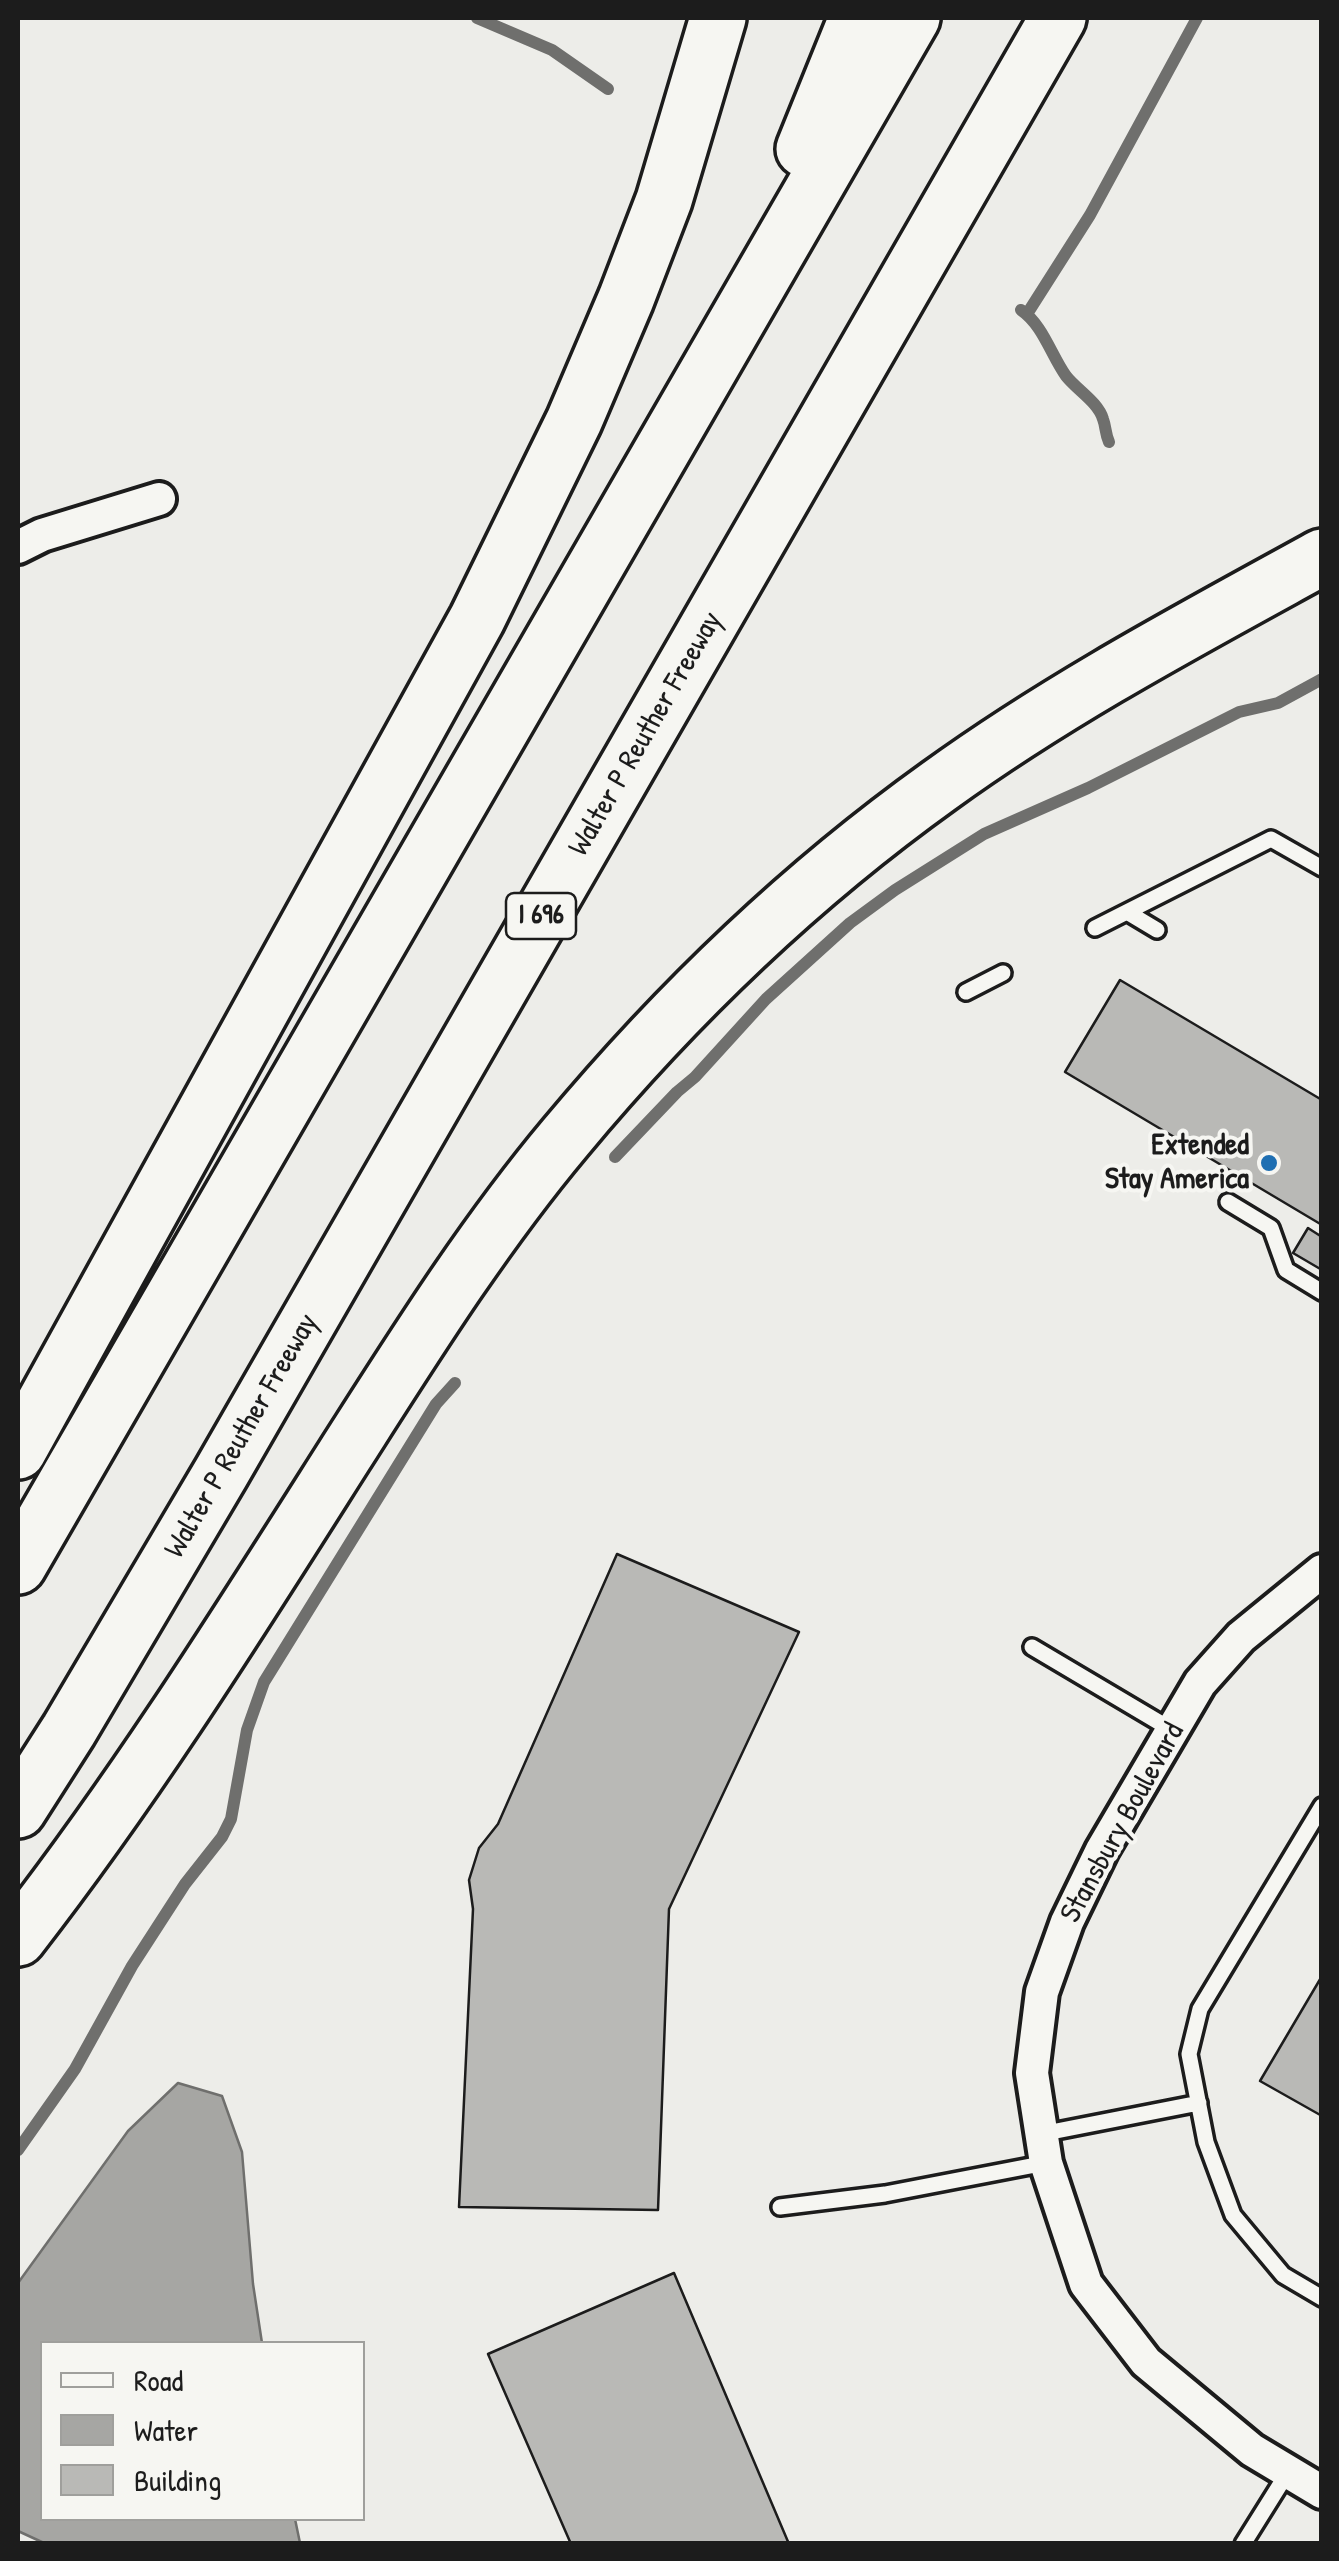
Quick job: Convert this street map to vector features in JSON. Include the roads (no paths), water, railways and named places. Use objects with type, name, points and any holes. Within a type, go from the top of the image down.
[{"type":"highway","points":[[18,1452],[477,618],[574,421],[664,200],[718,18]]},
{"type":"highway","points":[[730,336],[857,18]]},
{"type":"highway","points":[[18,1566],[912,18]]},
{"type":"highway","name":"Walter P Reuther Freeway","points":[[18,1810],[212,1489],[1058,18]]},
{"type":"highway","points":[[18,1938],[147,1760],[491,1234],[563,1140],[648,1046],[766,928],[938,787],[1006,740],[1163,644],[1322,557]]},
{"type":"street","points":[[18,547],[42,534],[160,499]]},
{"type":"street","name":"Stansbury Boulevard","points":[[1322,1572],[1241,1637],[1200,1684],[1102,1850],[1067,1922],[1042,1992],[1032,2073],[1044,2149],[1086,2284],[1146,2362],[1252,2450],[1322,2492]]},
{"type":"lane","points":[[1095,928],[1271,839],[1322,868]]},
{"type":"lane","points":[[1127,912],[1157,930]]},
{"type":"lane","points":[[966,992],[1003,973]]},
{"type":"lane","points":[[1228,1202],[1271,1228],[1286,1270],[1322,1292]]},
{"type":"lane","points":[[1032,1646],[1172,1730]]},
{"type":"lane","points":[[1322,1806],[1200,2009],[1190,2054],[1206,2142],[1233,2215],[1283,2275],[1322,2298]]},
{"type":"lane","points":[[780,2207],[885,2194],[1199,2103]]},
{"type":"lane","points":[[1243,2544],[1288,2472]]},
{"type":"water","points":[[178,2083],[222,2096],[242,2152],[262,2341],[40,2341],[40,2521],[295,2521],[300,2543],[44,2543],[18,2531],[18,2283],[128,2131]]},
{"type":"waterway","points":[[477,18],[552,50],[608,89]]},
{"type":"waterway","points":[[1027,314],[1090,215],[1197,18]]},
{"type":"waterway","points":[[1021,310],[1041,332],[1066,376],[1097,407],[1109,442]]},
{"type":"waterway","points":[[615,1157],[766,999],[850,923],[895,890],[984,834],[1088,788],[1239,712],[1278,703],[1322,679]]},
{"type":"waterway","points":[[18,2150],[75,2069],[132,1966],[185,1884],[222,1837],[231,1819],[247,1730],[264,1682],[436,1404],[455,1383]]},
{"type":"place","name":"Extended Stay America","points":[[1269,1163]]}]
